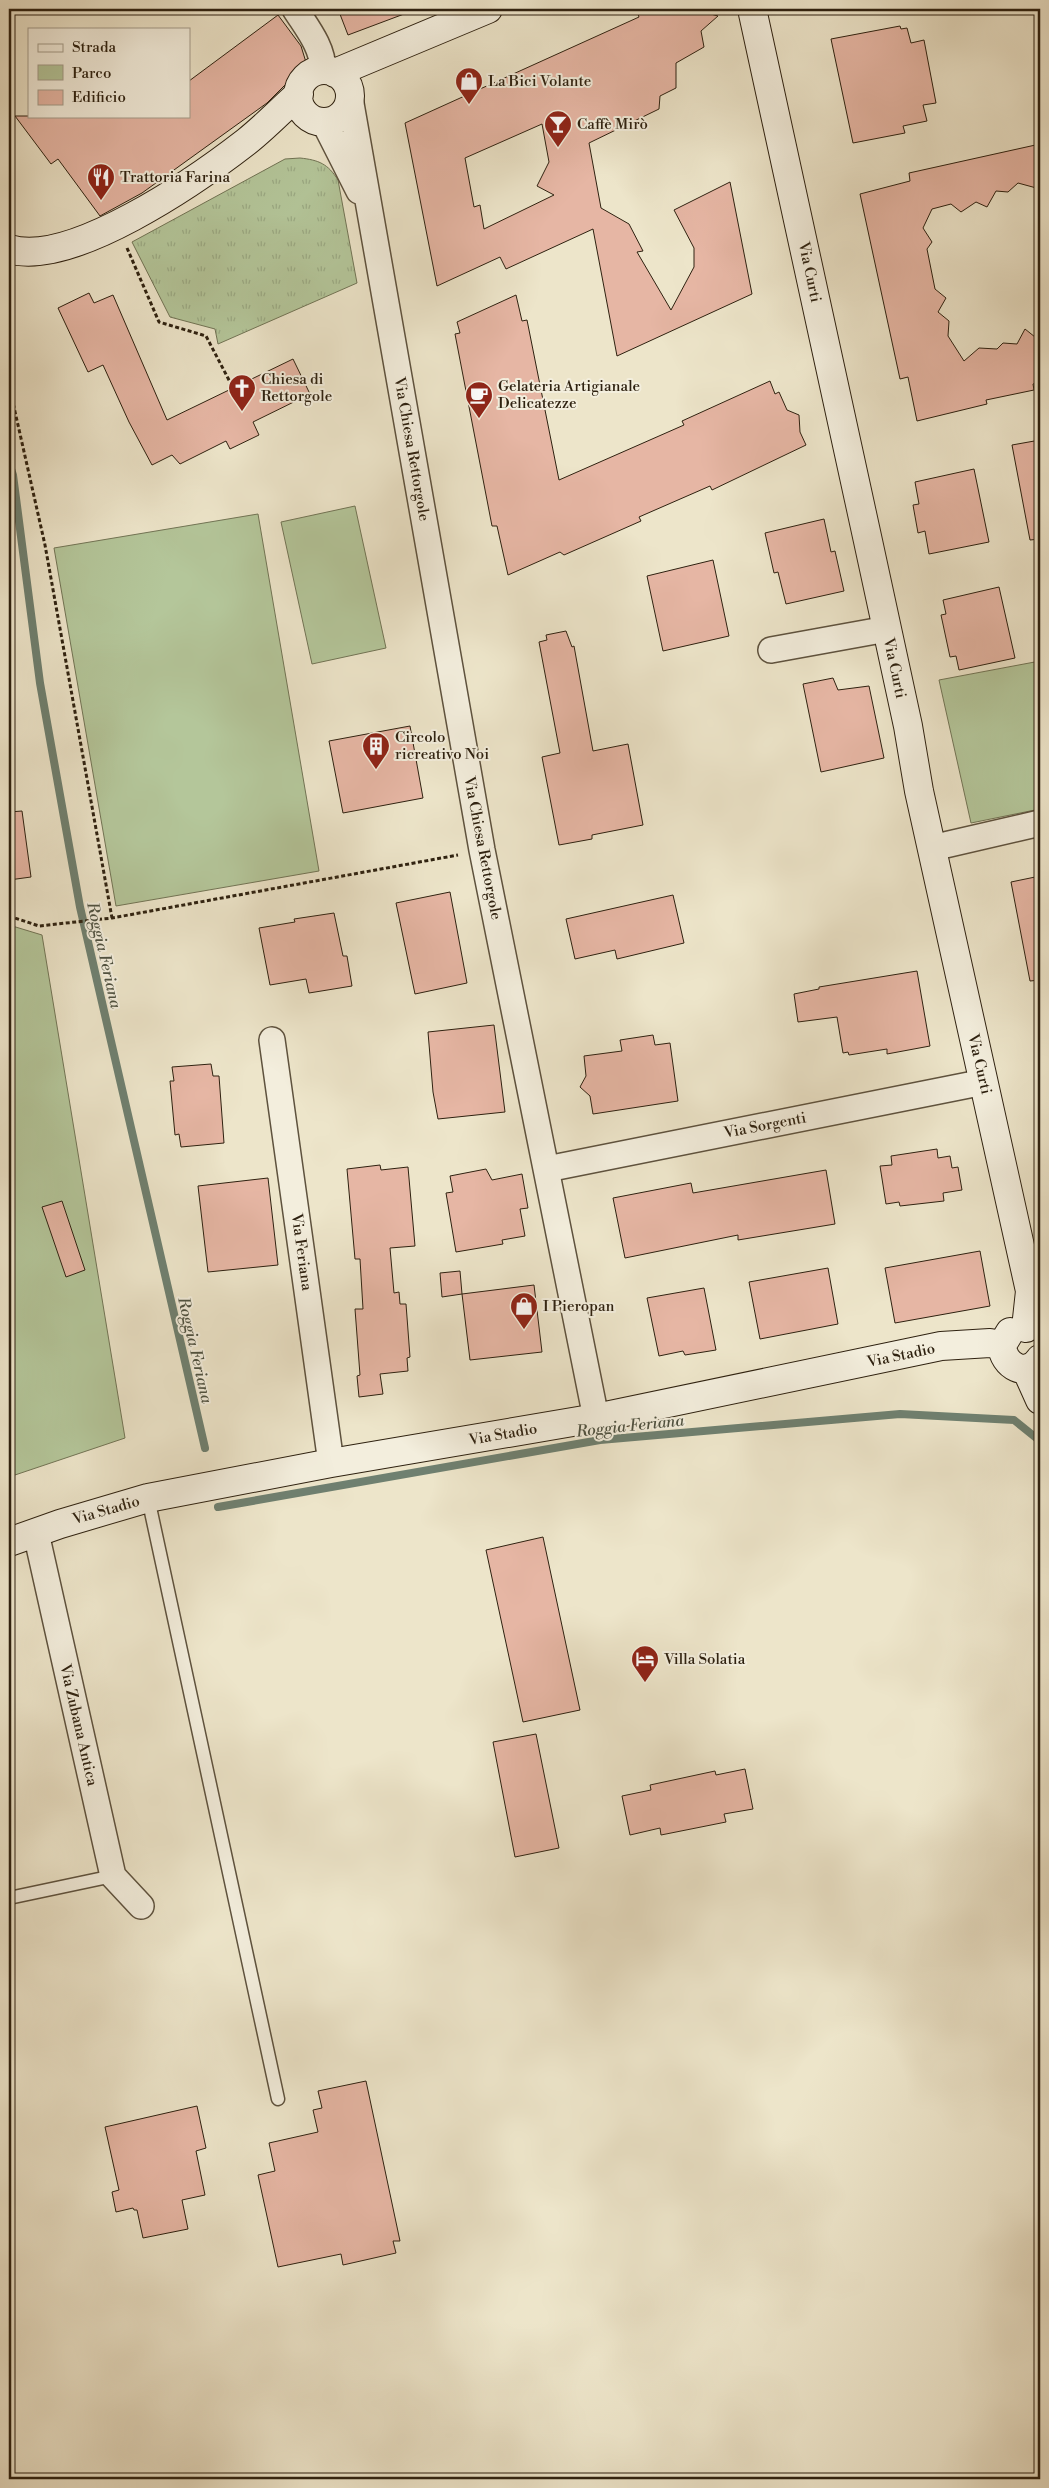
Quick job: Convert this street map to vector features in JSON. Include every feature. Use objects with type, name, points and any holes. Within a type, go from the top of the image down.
[{"type":"street","name":"Via Chiesa Rettorgole","points":[[295,9],[319,46],[323,60],[340,84],[372,216],[482,850],[596,1418]]},
{"type":"street","points":[[340,84],[404,45],[488,9]]},
{"type":"street","name":"Via Curti","points":[[752,9],[887,628],[932,848],[1030,1292],[1033,1332],[1013,1330],[1004,1339],[1002,1345]]},
{"type":"street","points":[[9,249],[19,252],[67,246],[116,225],[190,182],[247,142],[299,94],[304,80],[316,72],[340,84]]},
{"type":"street","points":[[247,142],[319,121],[339,118],[344,112],[340,84]]},
{"type":"street","points":[[299,94],[302,109],[319,121]]},
{"type":"street","name":"Via Chiesa Rettorgole","points":[[319,121],[372,216]]},
{"type":"street","points":[[771,650],[887,628]]},
{"type":"street","points":[[932,848],[1040,823]]},
{"type":"street","name":"Via Feriana","points":[[272,1040],[331,1463]]},
{"type":"street","name":"Via Sorgenti","points":[[547,1169],[984,1082]]},
{"type":"street","name":"Via Stadio","points":[[9,1542],[148,1498],[331,1463],[596,1418],[941,1346],[990,1343],[1002,1345]]},
{"type":"street","points":[[1002,1345],[1004,1358],[1008,1363],[1019,1369],[1033,1364],[1040,1400]]},
{"type":"street","name":"Via Zubana Antica","points":[[36,1533],[113,1876]]},
{"type":"street","points":[[113,1876],[141,1906]]},
{"type":"lane","points":[[148,1498],[278,2099]]},
{"type":"lane","points":[[9,1898],[113,1876]]},
{"type":"path","points":[[116,225],[159,322],[206,336],[230,382]]},
{"type":"path","points":[[9,385],[45,545],[112,918]]},
{"type":"path","points":[[9,916],[39,926],[112,918],[482,850]]},
{"type":"green space","points":[[300,158],[322,164],[331,170],[338,180],[357,283],[218,344],[215,329],[170,317],[132,242],[285,159]]},
{"type":"green space","points":[[355,506],[386,648],[312,664],[281,522]]},
{"type":"green space","points":[[258,514],[319,871],[116,906],[54,548]]},
{"type":"green space","points":[[1040,661],[1040,809],[971,823],[939,680]]},
{"type":"green space","points":[[9,925],[42,935],[125,1438],[9,1477]]},
{"type":"building","points":[[338,9],[411,9],[412,11],[348,35]]},
{"type":"building","points":[[636,9],[693,9],[718,16],[701,31],[704,47],[676,63],[676,88],[660,96],[659,109],[589,143],[601,208],[629,224],[643,251],[637,252],[671,310],[694,267],[694,248],[674,210],[730,182],[752,294],[617,356],[593,229],[506,269],[500,257],[437,286],[405,123],[639,17]],"holes":[[[542,124],[549,162],[537,186],[554,195],[484,229],[480,205],[474,207],[465,158]]]},
{"type":"building","points":[[278,15],[301,46],[309,72],[300,79],[288,82],[267,103],[142,193],[100,216],[58,159],[51,164],[15,116],[28,116],[28,118],[190,118],[190,80]]},
{"type":"building","points":[[900,26],[901,29],[907,28],[911,43],[924,40],[936,103],[923,105],[927,121],[903,126],[905,133],[853,143],[831,39]]},
{"type":"building","points":[[1040,144],[1040,189],[1018,183],[1008,192],[996,191],[987,207],[976,202],[961,212],[951,204],[932,209],[923,228],[932,242],[927,249],[935,289],[946,298],[938,312],[949,321],[948,336],[964,361],[979,348],[997,349],[1003,343],[1017,344],[1025,329],[1040,341],[1040,382],[1033,384],[1034,390],[986,400],[987,404],[917,421],[908,377],[900,379],[860,194],[910,181],[909,173]]},
{"type":"building","points":[[89,293],[94,303],[113,295],[167,420],[293,359],[310,394],[253,422],[259,435],[230,449],[226,441],[180,464],[172,455],[152,465],[129,422],[103,365],[88,372],[58,308]]},
{"type":"building","points":[[516,295],[522,321],[527,320],[559,480],[684,425],[682,421],[770,381],[775,394],[779,392],[787,410],[799,415],[800,432],[806,445],[712,490],[710,486],[639,517],[641,521],[564,555],[560,552],[508,575],[497,526],[492,526],[455,334],[460,333],[457,322]]},
{"type":"building","points":[[1040,440],[1040,539],[1030,540],[1012,445]]},
{"type":"building","points":[[974,469],[989,542],[929,554],[925,531],[918,533],[913,505],[919,504],[915,482]]},
{"type":"building","points":[[824,519],[831,552],[835,551],[844,591],[786,604],[778,572],[774,573],[765,533]]},
{"type":"building","points":[[713,560],[729,636],[663,651],[647,576]]},
{"type":"building","points":[[999,587],[1015,658],[959,670],[956,656],[950,657],[941,615],[946,614],[943,600]]},
{"type":"building","points":[[566,631],[572,647],[574,646],[593,751],[628,744],[643,825],[592,835],[592,839],[559,845],[542,757],[560,753],[539,642],[547,640],[546,635]]},
{"type":"building","points":[[833,678],[838,690],[869,686],[884,758],[821,772],[803,684]]},
{"type":"building","name":"Circolo ricreativo Noi","points":[[410,726],[423,798],[343,813],[329,741]]},
{"type":"building","points":[[22,811],[31,877],[9,880],[9,812]]},
{"type":"building","points":[[1040,876],[1040,980],[1030,981],[1011,882]]},
{"type":"building","points":[[450,892],[467,983],[415,994],[396,903]]},
{"type":"building","points":[[673,895],[684,943],[617,959],[615,950],[575,959],[566,919]]},
{"type":"building","points":[[334,913],[343,956],[347,956],[352,986],[309,993],[306,979],[270,985],[259,928],[295,922],[294,919]]},
{"type":"building","points":[[917,971],[930,1046],[887,1054],[887,1049],[849,1055],[848,1052],[843,1053],[837,1017],[798,1022],[794,994],[819,989],[819,987]]},
{"type":"building","points":[[494,1025],[505,1112],[438,1119],[433,1092],[428,1032]]},
{"type":"building","points":[[653,1035],[655,1045],[670,1043],[678,1101],[593,1114],[590,1096],[580,1087],[586,1076],[584,1056],[622,1051],[620,1040]]},
{"type":"building","points":[[211,1064],[213,1076],[219,1076],[224,1143],[181,1147],[179,1134],[175,1135],[170,1081],[174,1081],[172,1067]]},
{"type":"building","points":[[937,1149],[938,1158],[950,1156],[952,1168],[958,1167],[962,1190],[943,1193],[944,1201],[900,1206],[899,1202],[886,1204],[880,1166],[892,1165],[891,1156]]},
{"type":"building","points":[[380,1165],[381,1170],[408,1167],[415,1246],[390,1248],[394,1293],[399,1292],[400,1304],[406,1304],[410,1357],[407,1358],[408,1371],[380,1374],[383,1394],[359,1397],[357,1376],[360,1375],[355,1309],[363,1309],[360,1259],[355,1259],[347,1169]]},
{"type":"building","points":[[486,1169],[492,1180],[522,1174],[528,1208],[520,1209],[525,1236],[502,1240],[503,1244],[456,1252],[446,1193],[453,1192],[450,1176]]},
{"type":"building","points":[[826,1170],[835,1224],[738,1240],[738,1235],[625,1258],[613,1198],[691,1183],[693,1193]]},
{"type":"building","points":[[268,1178],[278,1265],[208,1272],[198,1186]]},
{"type":"building","points":[[62,1201],[85,1270],[66,1277],[42,1207]]},
{"type":"building","points":[[980,1251],[990,1306],[895,1323],[885,1268]]},
{"type":"building","points":[[828,1268],[838,1324],[760,1339],[749,1282]]},
{"type":"building","points":[[460,1271],[462,1294],[442,1297],[440,1273]]},
{"type":"building","points":[[534,1285],[542,1352],[470,1360],[462,1294]]},
{"type":"building","points":[[704,1288],[716,1350],[685,1355],[683,1351],[659,1356],[647,1298]]},
{"type":"building","points":[[543,1537],[580,1710],[523,1722],[486,1550]]},
{"type":"building","points":[[536,1734],[559,1848],[515,1857],[493,1742]]},
{"type":"building","points":[[745,1769],[753,1809],[724,1814],[726,1822],[661,1835],[660,1828],[630,1835],[622,1796],[651,1790],[650,1785],[715,1771],[716,1775]]},
{"type":"building","points":[[366,2081],[400,2241],[393,2241],[396,2253],[343,2265],[341,2254],[278,2267],[258,2175],[275,2171],[269,2143],[318,2132],[313,2110],[322,2108],[318,2091]]},
{"type":"building","points":[[197,2106],[206,2148],[196,2151],[205,2195],[182,2200],[188,2229],[143,2238],[137,2210],[133,2208],[116,2212],[112,2192],[119,2190],[105,2127]]},
{"type":"waterway","name":"Roggia Feriana","points":[[9,463],[13,475],[40,683],[80,907],[205,1448]]},
{"type":"waterway","name":"Roggia Feriana","points":[[218,1507],[600,1440],[900,1414],[1014,1420],[1040,1441]]},
{"type":"place","name":"La Bici Volante","points":[[469,105]]},
{"type":"place","name":"Caffè Mirò","points":[[558,148]]},
{"type":"place","name":"Trattoria Farina","points":[[101,201]]},
{"type":"place","name":"Chiesa di Rettorgole","points":[[242,412]]},
{"type":"place","name":"Gelateria Artigianale Delicatezze","points":[[479,419]]},
{"type":"place","name":"Circolo ricreativo Noi","points":[[376,770]]},
{"type":"place","name":"I Pieropan","points":[[524,1330]]},
{"type":"place","name":"Villa Solatia","points":[[645,1683]]}]
